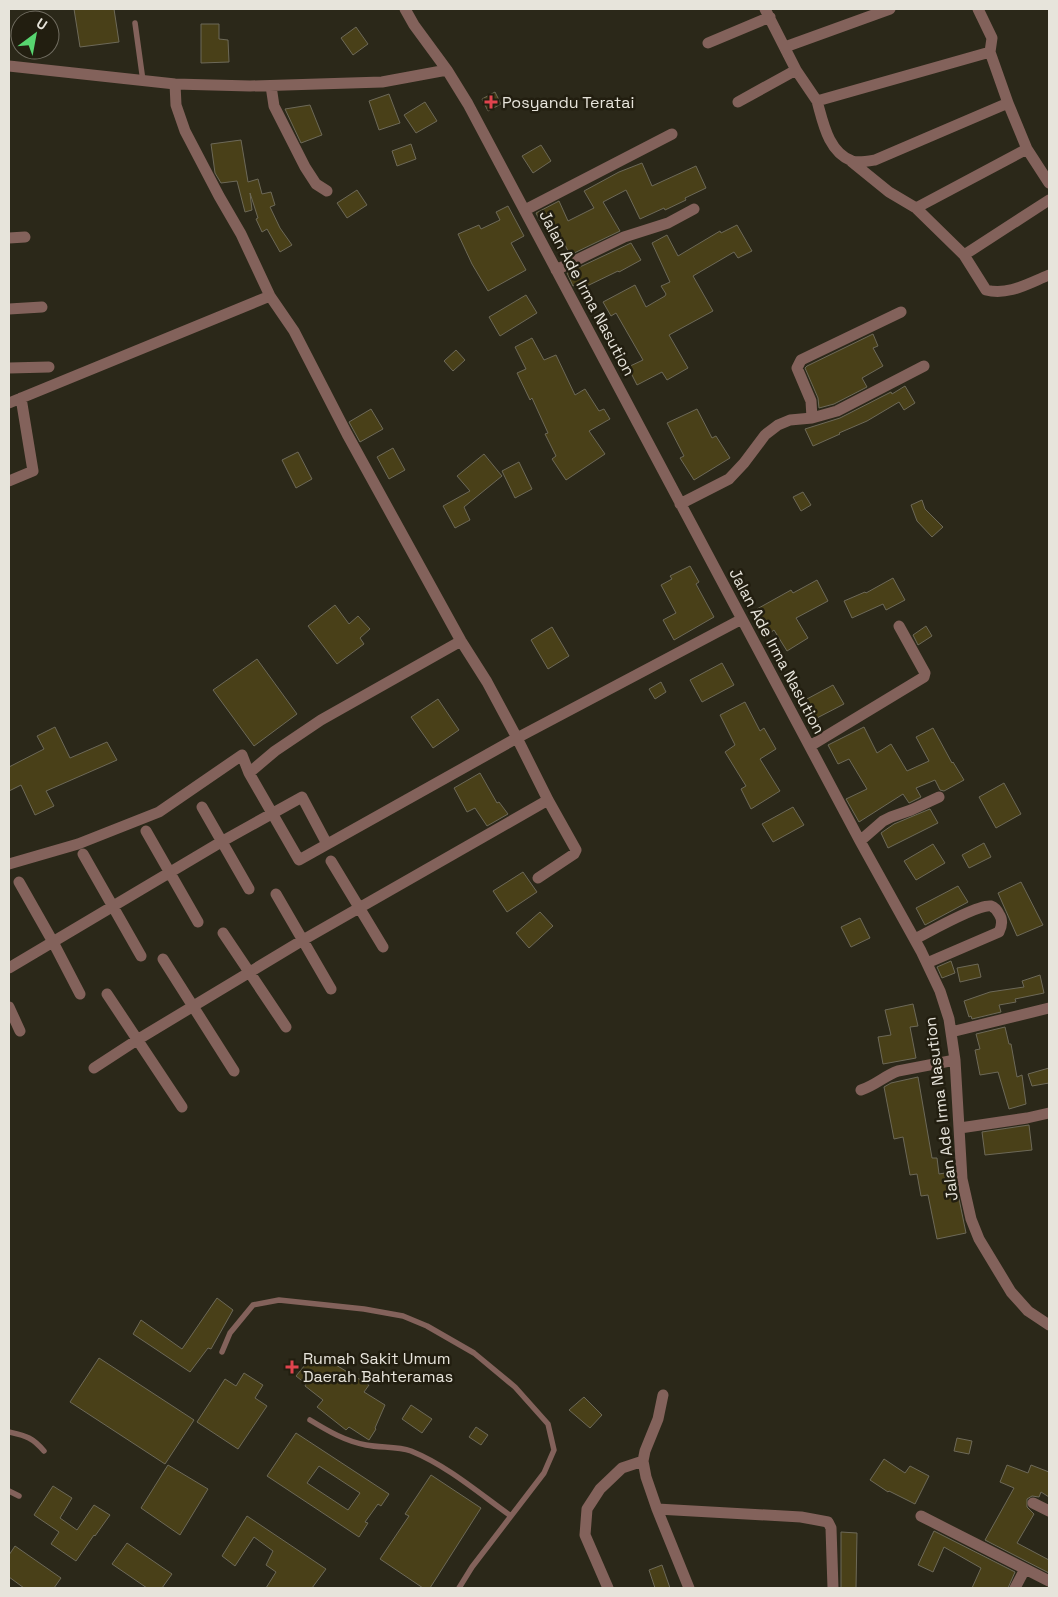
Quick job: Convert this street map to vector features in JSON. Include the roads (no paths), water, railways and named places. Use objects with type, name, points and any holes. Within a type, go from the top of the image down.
[{"type":"street","name":"Jalan Ade Irma Nasution","points":[[404,9],[447,70],[468,104],[860,841],[927,963],[940,991],[949,1019],[960,1128],[962,1179],[971,1220],[979,1239],[1011,1292],[1028,1311],[1049,1325]]},
{"type":"street","points":[[785,47],[890,9]]},
{"type":"street","points":[[978,9],[992,38],[990,52],[1008,103],[1027,149],[1049,183]]},
{"type":"street","points":[[708,43],[767,13],[796,70],[817,102],[827,133],[837,151],[889,192],[916,208],[964,255],[986,290],[997,293],[1011,290],[1049,275]]},
{"type":"street","points":[[817,102],[990,52]]},
{"type":"street","points":[[9,66],[175,84],[271,86],[382,82],[447,70]]},
{"type":"street","points":[[738,102],[796,70]]},
{"type":"street","points":[[175,84],[176,105],[185,130],[241,234],[270,296],[294,331],[347,434],[461,641],[487,682],[576,850],[574,854],[538,878]]},
{"type":"street","points":[[271,86],[274,106],[305,167],[316,184],[327,191]]},
{"type":"street","points":[[852,162],[875,160],[1008,103]]},
{"type":"street","points":[[524,210],[672,134]]},
{"type":"street","points":[[916,208],[1027,149]]},
{"type":"street","points":[[964,255],[1049,200]]},
{"type":"street","points":[[556,270],[624,237],[668,222],[694,209]]},
{"type":"street","points":[[9,238],[24,237]]},
{"type":"street","points":[[9,403],[270,296]]},
{"type":"street","points":[[9,309],[42,307]]},
{"type":"street","points":[[812,418],[811,401],[797,368],[801,360],[900,312]]},
{"type":"street","points":[[680,504],[729,479],[765,435],[778,425],[799,418],[812,418],[837,411],[924,366]]},
{"type":"street","points":[[9,368],[49,367]]},
{"type":"street","points":[[9,481],[33,471],[21,398]]},
{"type":"street","points":[[9,864],[78,844],[159,812],[242,755],[249,773],[299,860],[517,738],[742,619]]},
{"type":"street","points":[[810,746],[924,677],[924,673],[899,626]]},
{"type":"street","points":[[249,773],[275,751],[321,720],[461,641]]},
{"type":"street","points":[[9,968],[221,842],[302,797],[327,844]]},
{"type":"street","points":[[860,841],[883,821],[939,797]]},
{"type":"street","points":[[94,1068],[248,972],[548,800]]},
{"type":"street","points":[[202,807],[249,890]]},
{"type":"street","points":[[146,831],[198,922]]},
{"type":"street","points":[[83,854],[141,956]]},
{"type":"street","points":[[331,861],[383,947]]},
{"type":"street","points":[[19,882],[80,994]]},
{"type":"street","points":[[276,894],[331,989]]},
{"type":"street","points":[[915,939],[984,907],[990,906],[996,909],[1000,915],[1002,921],[999,932],[927,963]]},
{"type":"street","points":[[223,933],[286,1028]]},
{"type":"street","points":[[163,959],[234,1071]]},
{"type":"street","points":[[107,994],[182,1107]]},
{"type":"street","points":[[9,1007],[20,1031]]},
{"type":"street","points":[[950,1032],[1049,1008]]},
{"type":"street","points":[[861,1090],[871,1087],[890,1074],[954,1060]]},
{"type":"street","points":[[960,1128],[1027,1118],[1049,1112]]},
{"type":"street","points":[[663,1395],[658,1420],[645,1450],[643,1462],[657,1509],[689,1588]]},
{"type":"street","points":[[608,1588],[585,1535],[586,1509],[600,1489],[622,1468],[643,1462]]},
{"type":"street","points":[[1033,1502],[1049,1511]]},
{"type":"street","points":[[657,1509],[801,1517],[828,1522],[830,1528],[833,1588]]},
{"type":"street","points":[[921,1516],[1049,1581]]},
{"type":"street","points":[[1014,1588],[1025,1569]]},
{"type":"lane","points":[[135,23],[143,81]]},
{"type":"lane","points":[[222,1352],[230,1333],[253,1305],[279,1300],[364,1309],[403,1316],[427,1326],[474,1353],[515,1387],[548,1424],[554,1450],[544,1473],[472,1567],[459,1588]]},
{"type":"lane","points":[[310,1420],[347,1440],[368,1446],[410,1450],[450,1473],[511,1516]]},
{"type":"lane","points":[[9,1432],[30,1437],[44,1451]]},
{"type":"lane","points":[[9,1491],[18,1496]]},
{"type":"place","name":"Posyandu Teratai","points":[[491,102]]},
{"type":"place","name":"Rumah Sakit Umum Daerah Bahteramas","points":[[292,1367]]}]
